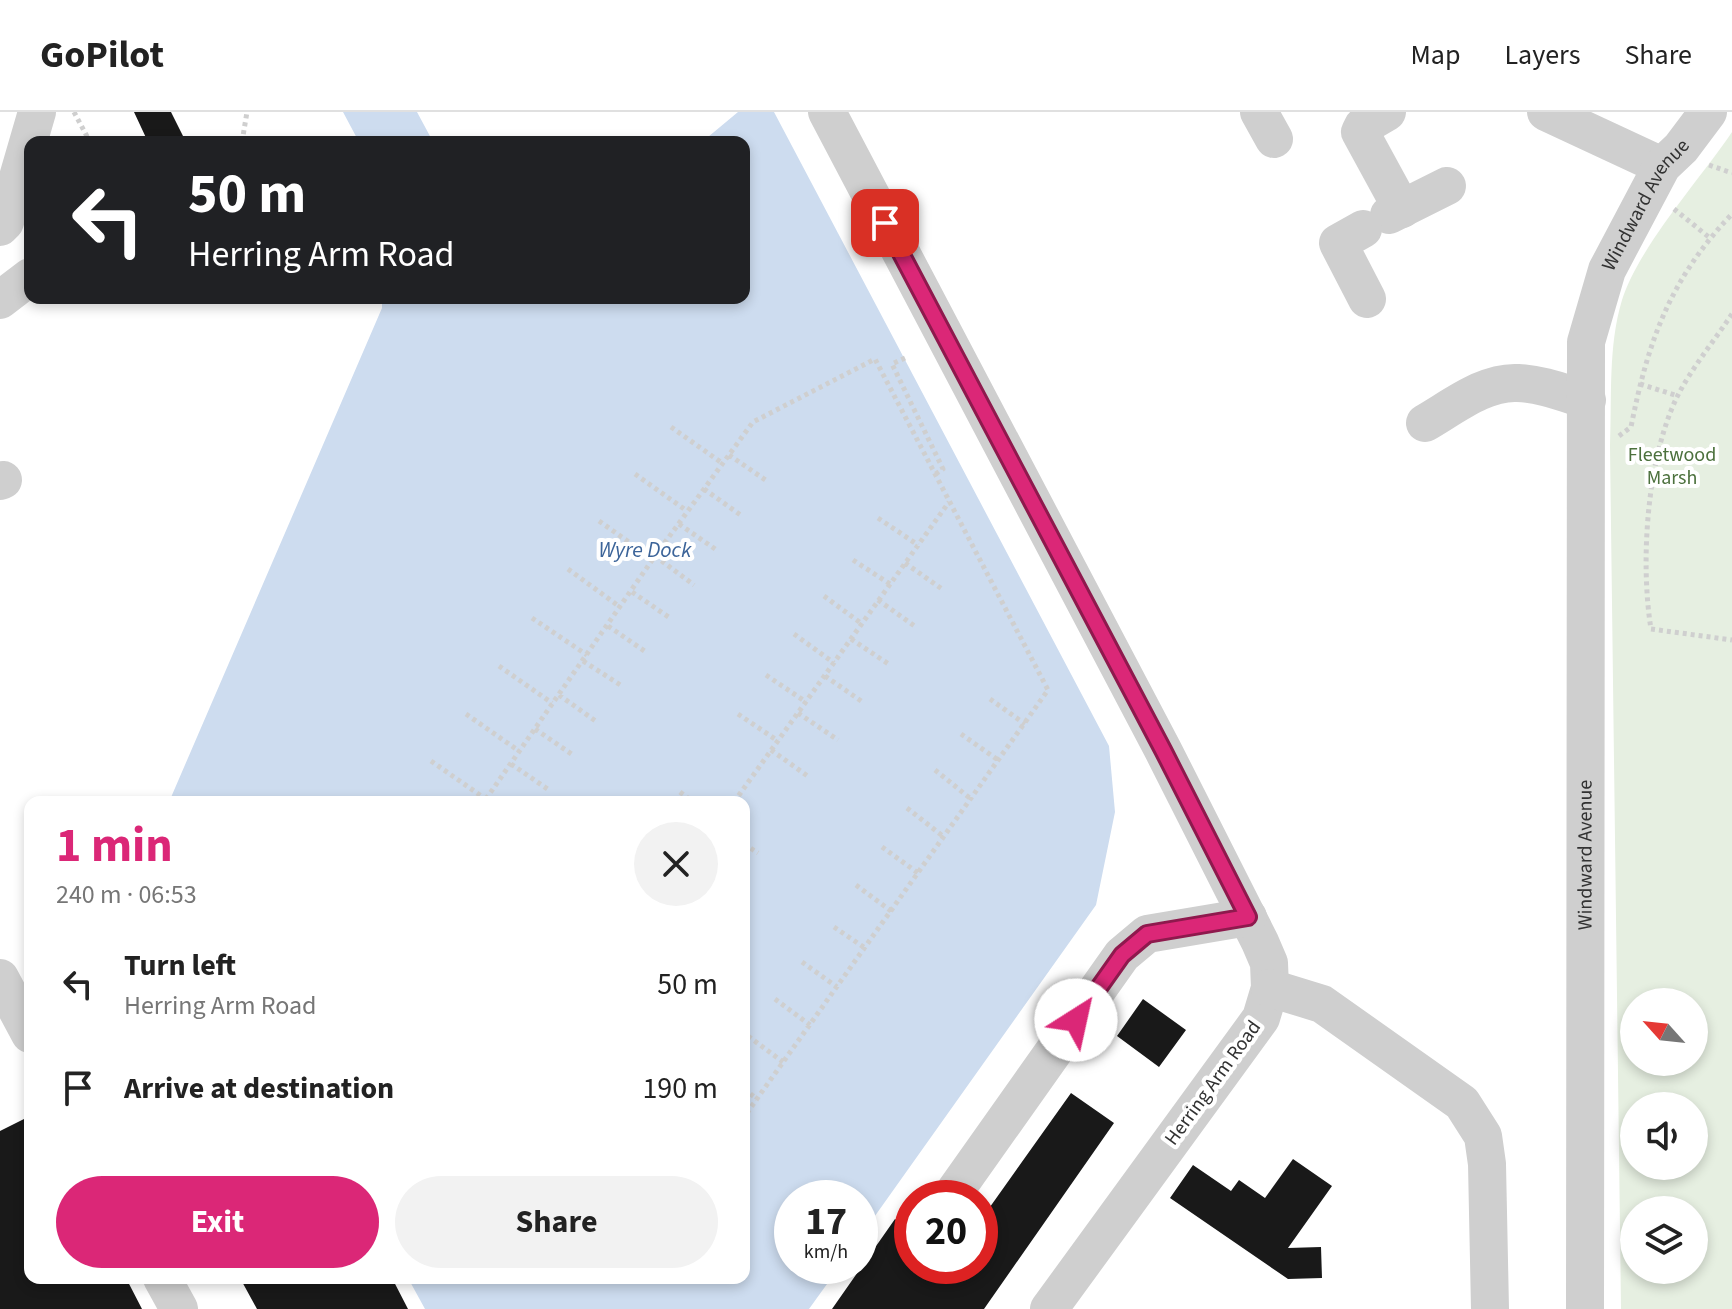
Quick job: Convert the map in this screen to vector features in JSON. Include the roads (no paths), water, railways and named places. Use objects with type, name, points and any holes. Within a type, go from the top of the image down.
[{"type":"street","points":[[30,136],[37,112]]},
{"type":"street","points":[[827,112],[1248,917],[1269,963],[1270,988],[1322,1004],[1462,1103],[1483,1136],[1487,1164],[1490,1309]]},
{"type":"street","points":[[1385,218],[1360,132],[1363,126],[1387,112]]},
{"type":"street","points":[[1546,112],[1655,181]]},
{"type":"street","name":"Windward Avenue","points":[[1585,1309],[1586,342],[1607,270],[1655,181],[1708,112]]},
{"type":"street","points":[[0,227],[5,222],[24,157]]},
{"type":"street","points":[[1367,299],[1338,243],[1447,186]]},
{"type":"street","points":[[0,300],[24,282]]},
{"type":"street","points":[[1425,423],[1484,390],[1503,383],[1541,386],[1587,400]]},
{"type":"street","points":[[963,1180],[1122,955],[1147,934],[1248,917]]},
{"type":"street","points":[[0,978],[24,1023]]},
{"type":"street","name":"Herring Arm Road","points":[[1049,1309],[1236,1055],[1261,1018],[1270,988]]},
{"type":"street","points":[[165,1284],[179,1309]]},
{"type":"water","points":[[343,112],[417,112],[430,136],[356,136]]},
{"type":"water","name":"Wyre Dock","points":[[738,112],[774,112],[1109,746],[1115,812],[1096,905],[901,1180],[894,1180],[894,1189],[878,1212],[878,1180],[774,1180],[774,1284],[827,1284],[809,1309],[425,1309],[411,1284],[750,1284],[750,796],[172,796],[382,304],[750,304],[750,136],[709,136]]},
{"type":"park label","name":"Fleetwood Marsh","points":[[1672,466]]}]
